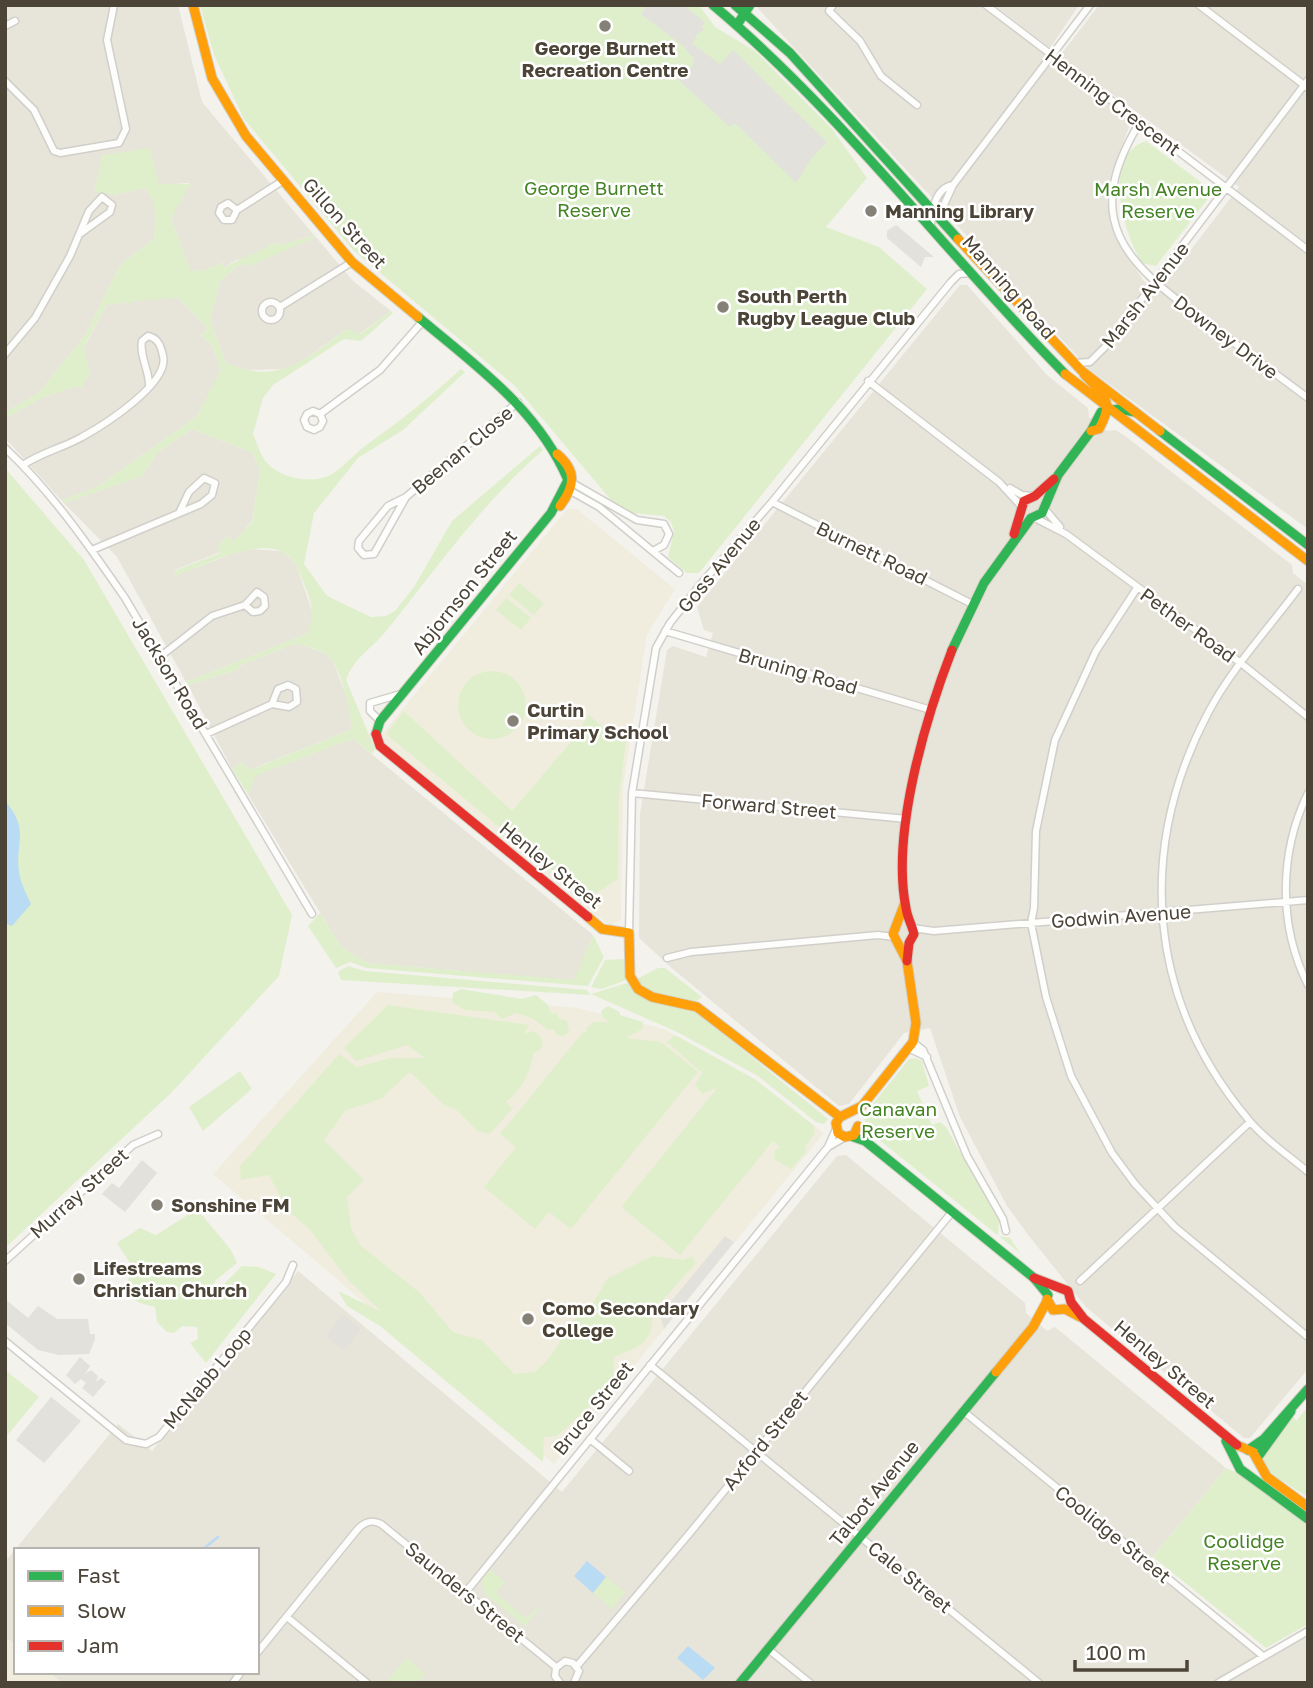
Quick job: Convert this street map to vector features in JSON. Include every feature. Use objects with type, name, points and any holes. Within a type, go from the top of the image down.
[{"type":"street","points":[[5,81],[34,110],[54,151],[60,153],[119,143],[126,128],[107,40],[114,5]]},
{"type":"street","name":"Gillon Street","points":[[193,5],[206,61],[236,123],[352,262],[518,402],[556,454],[570,486]]},
{"type":"street","name":"Manning Road","points":[[713,5],[782,65],[931,225],[1040,350],[1109,411],[1308,561]]},
{"type":"street","points":[[833,5],[830,11],[860,41],[881,76],[917,105]]},
{"type":"street","name":"Henning Crescent","points":[[986,5],[1308,250]]},
{"type":"street","points":[[931,225],[946,186],[953,184],[1090,5]]},
{"type":"street","points":[[1199,5],[1307,84]]},
{"type":"street","points":[[729,18],[736,6]]},
{"type":"street","name":"Manning Road","points":[[736,6],[748,9],[790,53],[1082,371],[1308,545]]},
{"type":"street","points":[[737,25],[748,9]]},
{"type":"street","points":[[5,26],[15,21]]},
{"type":"street","name":"Marsh Avenue","points":[[1075,363],[1090,362],[1107,345],[1307,84]]},
{"type":"street","name":"Downey Drive","points":[[1140,122],[1118,161],[1112,197],[1121,241],[1155,284],[1308,398]]},
{"type":"street","points":[[237,210],[284,180]]},
{"type":"street","points":[[5,354],[36,318],[97,201],[102,197],[107,199],[112,205],[110,212],[81,233]]},
{"type":"street","points":[[280,307],[352,262]]},
{"type":"street","name":"Goss Avenue","points":[[629,933],[632,793],[652,665],[666,631],[951,282],[959,274],[973,274]]},
{"type":"street","points":[[320,414],[380,370],[423,321]]},
{"type":"street","points":[[23,465],[41,454],[80,438],[114,416],[149,387],[161,374],[165,360],[160,346],[148,336],[142,341],[141,347],[148,366],[149,387]]},
{"type":"street","points":[[1010,546],[1026,498],[1034,496],[1058,475],[1091,431],[1099,429],[1109,411],[1107,400],[1087,381],[1082,371]]},
{"type":"street","points":[[868,381],[999,482],[1022,495],[1034,496],[1044,507]]},
{"type":"street","name":"Beenan Close","points":[[406,497],[374,554],[364,555],[358,548],[359,541],[388,506],[406,497],[518,402]]},
{"type":"street","points":[[1109,411],[1135,412]]},
{"type":"street","name":"Jackson Road","points":[[5,448],[23,465],[92,550],[161,656],[312,914]]},
{"type":"street","points":[[846,1121],[862,1106],[911,1045],[916,1023],[904,934],[906,819],[931,710],[972,604],[1010,546],[1044,507],[1058,475]]},
{"type":"street","points":[[92,550],[180,511],[201,505],[212,495],[215,483],[204,478],[198,482],[180,511]]},
{"type":"street","points":[[999,482],[1033,518]]},
{"type":"street","points":[[570,486],[637,520],[664,524],[669,534],[664,545],[653,551]]},
{"type":"street","points":[[570,486],[679,573]]},
{"type":"street","name":"Abjornson Street","points":[[375,732],[380,720],[551,513],[570,486]]},
{"type":"street","name":"Burnett Road","points":[[772,502],[972,604]]},
{"type":"street","name":"Pether Road","points":[[1044,507],[1066,534]]},
{"type":"street","name":"Pether Road","points":[[1033,518],[1066,534],[1242,664],[1308,717]]},
{"type":"street","points":[[1137,588],[1096,651],[1055,740],[1036,831],[1034,908],[1031,923],[1046,997],[1071,1076],[1112,1153],[1157,1210],[1308,1337]]},
{"type":"street","points":[[1298,589],[1209,712],[1180,775],[1163,841],[1160,914],[1183,1010],[1208,1061],[1250,1122],[1308,1172]]},
{"type":"street","points":[[161,656],[212,616],[245,605]]},
{"type":"street","name":"Bruning Road","points":[[666,631],[931,710]]},
{"type":"street","name":"Abjornson Street","points":[[380,720],[370,710],[370,703],[405,692]]},
{"type":"street","points":[[206,734],[272,704]]},
{"type":"street","name":"Henley Street","points":[[375,732],[380,747],[602,929],[629,933]]},
{"type":"street","name":"Forward Street","points":[[632,793],[906,819]]},
{"type":"street","points":[[1308,793],[1290,847],[1286,903],[1290,936],[1308,985]]},
{"type":"street","name":"Godwin Avenue","points":[[667,958],[691,952],[1308,900]]},
{"type":"street","points":[[629,933],[630,976],[638,989],[652,996],[698,1007],[825,1108],[846,1121],[865,1142]]},
{"type":"street","points":[[911,1045],[927,1057],[967,1156],[1003,1219],[1006,1231]]},
{"type":"street","points":[[846,1121],[848,1137]]},
{"type":"street","name":"Henley Street","points":[[846,1121],[848,1137],[865,1142],[1034,1278],[1064,1307],[1084,1319],[1243,1453],[1257,1460],[1267,1477],[1308,1507]]},
{"type":"street","name":"Bruce Street","points":[[465,1593],[828,1147],[846,1121]]},
{"type":"street","points":[[1080,1281],[1250,1122]]},
{"type":"street","name":"Murray Street","points":[[5,1261],[132,1145],[158,1134]]},
{"type":"street","name":"Bruce Street","points":[[828,1147],[848,1137]]},
{"type":"street","name":"Axford Street","points":[[576,1666],[952,1212]]},
{"type":"street","name":"McNabb Loop","points":[[5,1341],[126,1440],[146,1444],[159,1437],[265,1308],[286,1282],[293,1265]]},
{"type":"street","name":"Henley Street","points":[[1050,1295],[1065,1288],[1064,1307]]},
{"type":"street","name":"Talbot Avenue","points":[[740,1683],[1035,1324],[1050,1295]]},
{"type":"street","name":"Talbot Avenue","points":[[1035,1324],[1064,1307]]},
{"type":"street","name":"Cale Street","points":[[650,1365],[1040,1683]]},
{"type":"street","points":[[1245,1472],[1253,1470],[1257,1460],[1308,1389]]},
{"type":"street","points":[[1243,1453],[1261,1442],[1296,1404]]},
{"type":"street","name":"Coolidge Street","points":[[963,1411],[1263,1656]]},
{"type":"street","points":[[590,1439],[629,1471]]},
{"type":"street","name":"Henley Street","points":[[1243,1453],[1237,1466],[1308,1519]]},
{"type":"street","name":"Saunders Street","points":[[287,1617],[357,1530],[364,1523],[372,1521],[381,1524],[556,1667]]},
{"type":"street","points":[[259,1651],[287,1617],[367,1683]]},
{"type":"street","points":[[1218,1683],[1308,1631]]},
{"type":"street","points":[[768,1649],[810,1683]]},
{"type":"street","points":[[558,1682],[556,1667],[565,1661],[576,1666],[579,1675],[576,1682]]},
{"type":"shaded area","points":[[5,5],[178,5],[202,102],[314,235],[281,245],[273,243],[253,257],[236,260],[222,269],[224,262],[205,270],[191,271],[171,219],[189,183],[159,185],[101,161],[114,195],[145,188],[153,198],[156,220],[154,239],[120,265],[85,335],[39,393],[5,412]]},
{"type":"shaded area","points":[[647,5],[683,5],[705,22],[702,27],[704,30],[697,34],[693,44],[720,64],[733,50],[827,142],[812,158],[796,183],[735,123],[730,127],[673,75],[679,65],[692,68],[694,59],[683,46],[641,14]]},
{"type":"shaded area","points":[[755,5],[979,5],[1131,121],[1105,193],[1111,220],[1124,251],[1143,280],[1157,294],[1239,187],[1060,56],[1099,5],[1308,5],[1308,529],[1090,370]]},
{"type":"shaded area","points":[[994,5],[1079,5],[1050,48]]},
{"type":"shaded area","points":[[896,225],[934,257],[925,257],[921,267],[887,238],[887,231]]},
{"type":"shaded area","points":[[316,237],[353,281],[391,311],[359,334],[347,329],[291,369],[243,370],[226,363],[210,320],[220,281],[239,265],[253,264]]},
{"type":"shaded area","points":[[960,285],[967,285],[1047,375],[1088,408],[1089,417],[1107,431],[1116,430],[1129,439],[1292,565],[1293,573],[1308,585],[1308,1369],[1250,1438],[1244,1438],[1086,1307],[1029,1236],[1007,1206],[960,1117],[930,1028],[904,1033],[849,1104],[839,1106],[639,938],[640,814],[667,650],[673,646],[706,657],[713,633],[704,630],[697,607]]},
{"type":"shaded area","points":[[167,296],[178,298],[204,324],[207,331],[200,335],[212,345],[221,370],[208,396],[196,417],[100,485],[62,501],[5,438],[5,418],[42,398],[76,386],[80,388],[90,373],[84,347],[107,305]]},
{"type":"shaded area","points":[[192,429],[253,453],[260,471],[252,521],[234,542],[227,536],[217,547],[220,552],[175,570],[177,575],[245,549],[283,551],[296,564],[314,617],[306,634],[186,682],[117,557],[64,503],[142,476],[158,452]]},
{"type":"shaded area","name":"Curtin Primary School","points":[[567,509],[577,509],[675,589],[647,635],[623,786],[621,920],[610,926],[385,743],[382,734]]},
{"type":"shaded area","points":[[297,643],[326,654],[333,661],[348,700],[352,729],[249,770],[242,762],[232,769],[188,685],[240,669],[239,666]]},
{"type":"shaded area","points":[[353,739],[593,935],[575,981],[368,963],[341,947],[249,796],[254,776]]},
{"type":"shaded area","name":"Como Secondary College","points":[[377,992],[577,1008],[664,1029],[756,1080],[824,1133],[554,1464],[213,1174]]},
{"type":"shaded area","points":[[846,1155],[1025,1303],[1026,1313],[1047,1331],[1055,1327],[1226,1468],[1147,1564],[1263,1658],[1308,1634],[1308,1683],[60,1683],[50,1674],[259,1674],[259,1548],[16,1548],[118,1424],[152,1451],[298,1271],[562,1492],[837,1156]]},
{"type":"shaded area","points":[[142,1160],[157,1173],[125,1212],[102,1194],[112,1183],[119,1188]]},
{"type":"shaded area","points":[[725,1236],[734,1242],[664,1329],[660,1315]]},
{"type":"shaded area","points":[[5,1299],[28,1318],[38,1306],[57,1319],[88,1319],[90,1334],[95,1334],[89,1354],[59,1355],[38,1350],[5,1323]]},
{"type":"shaded area","points":[[343,1314],[361,1329],[344,1351],[326,1336]]},
{"type":"shaded area","points":[[80,1357],[90,1366],[85,1374],[91,1370],[98,1376],[96,1382],[101,1378],[106,1382],[93,1397],[82,1388],[86,1383],[81,1379],[75,1384],[66,1375]]},
{"type":"shaded area","points":[[51,1397],[81,1421],[44,1463],[16,1440]]},
{"type":"shaded area","points":[[14,1551],[14,1644],[5,1637],[5,1562]]},
{"type":"shaded area","points":[[5,1637],[14,1644],[14,1674],[51,1674],[62,1683],[5,1683]]},
{"type":"green space","name":"George Burnett Reserve","points":[[200,5],[699,5],[715,27],[755,51],[832,129],[867,178],[826,227],[879,247],[927,289],[699,573],[687,573],[668,557],[674,531],[671,522],[664,516],[633,513],[611,500],[514,385],[353,250],[244,119],[214,55]]},
{"type":"green space","name":"Marsh Avenue Reserve","points":[[1146,141],[1210,189],[1207,200],[1156,266],[1142,263],[1135,250],[1123,216],[1120,197],[1123,162],[1132,149]]},
{"type":"green space","points":[[150,148],[159,184],[191,184],[171,219],[191,271],[205,270],[224,262],[223,269],[273,243],[281,245],[314,235],[316,237],[253,265],[239,265],[220,281],[210,320],[226,363],[262,372],[291,366],[347,329],[360,334],[391,311],[393,313],[361,341],[344,339],[273,385],[263,398],[253,434],[262,456],[273,469],[307,480],[332,474],[461,369],[465,372],[403,430],[358,458],[314,513],[304,564],[327,596],[371,617],[386,616],[395,611],[414,587],[452,521],[540,446],[543,450],[500,491],[381,637],[358,659],[349,672],[346,680],[375,749],[372,754],[353,739],[255,776],[249,796],[232,769],[242,762],[250,770],[352,729],[344,690],[333,662],[321,652],[297,643],[239,666],[240,669],[188,685],[186,682],[306,634],[311,621],[311,604],[307,591],[297,567],[284,553],[260,548],[215,560],[176,576],[174,571],[220,553],[217,547],[227,536],[234,541],[252,522],[260,471],[253,453],[192,429],[158,452],[142,476],[64,503],[62,501],[100,485],[196,417],[221,370],[212,345],[200,335],[207,331],[204,324],[178,298],[132,301],[128,306],[126,302],[107,305],[84,346],[90,373],[80,389],[76,386],[42,398],[5,418],[5,412],[39,393],[85,335],[120,265],[154,239],[154,206],[145,188],[114,195],[94,192],[102,155]]},
{"type":"green space","points":[[5,468],[84,560],[292,915],[279,976],[172,1092],[5,1248]]},
{"type":"green space","points":[[519,583],[544,603],[534,615],[509,595]]},
{"type":"green space","points":[[506,598],[531,618],[521,630],[496,610]]},
{"type":"green space","points":[[485,671],[499,671],[511,676],[521,686],[526,705],[521,724],[511,734],[499,739],[485,739],[473,734],[463,724],[458,712],[458,698],[463,686],[473,676]]},
{"type":"green space","points":[[404,711],[512,811],[571,742],[589,715],[605,729],[627,732],[619,798],[618,879],[587,899],[386,734]]},
{"type":"green space","points":[[320,913],[341,947],[368,963],[574,980],[593,935],[604,957],[588,986],[367,968],[350,962],[336,968],[308,926]]},
{"type":"green space","points":[[624,959],[626,980],[602,989],[591,987],[605,960]]},
{"type":"green space","points":[[348,966],[365,971],[587,990],[590,995],[341,980],[338,972]]},
{"type":"green space","points":[[658,968],[665,968],[702,997],[695,1002],[648,991],[637,979]]},
{"type":"green space","points":[[627,983],[646,1000],[696,1012],[828,1119],[824,1124],[816,1122],[758,1076],[677,1032],[591,994]]},
{"type":"green space","points":[[461,989],[522,999],[536,995],[547,1004],[552,1014],[557,1013],[559,1018],[567,1021],[569,1032],[564,1036],[557,1035],[554,1029],[548,1030],[532,1018],[517,1013],[502,1019],[495,1012],[465,1010],[452,1002],[453,993]]},
{"type":"green space","points":[[388,1005],[529,1025],[524,1034],[533,1031],[541,1037],[543,1047],[533,1054],[524,1080],[516,1093],[506,1101],[512,1109],[490,1134],[477,1131],[458,1111],[444,1105],[410,1072],[381,1099],[346,1110],[324,1140],[364,1180],[347,1197],[351,1228],[361,1246],[419,1292],[453,1332],[482,1340],[514,1374],[535,1372],[547,1361],[577,1315],[592,1305],[607,1279],[652,1256],[684,1260],[692,1256],[696,1263],[652,1312],[651,1331],[644,1342],[614,1357],[613,1377],[592,1404],[557,1436],[544,1437],[543,1462],[380,1326],[347,1306],[338,1291],[382,1312],[349,1281],[309,1229],[287,1210],[269,1175],[241,1180],[240,1166],[339,1054],[357,1067],[390,1058],[425,1058],[407,1045],[356,1061],[344,1048]]},
{"type":"green space","points":[[608,1006],[620,1012],[620,1015],[643,1022],[642,1029],[626,1038],[661,1042],[698,1072],[571,1229],[549,1212],[535,1229],[484,1187],[516,1147],[500,1134],[583,1032],[586,1032],[587,1027],[594,1022],[611,1022],[603,1018],[601,1011]]},
{"type":"green space","points":[[675,1035],[756,1080],[814,1126],[815,1133],[805,1147],[806,1152],[791,1169],[774,1159],[775,1150],[780,1147],[773,1141],[680,1255],[621,1207],[717,1088],[702,1094],[695,1085],[702,1073],[667,1042]]},
{"type":"green space","name":"Canavan Reserve","points":[[909,1059],[922,1061],[929,1086],[917,1091],[932,1125],[940,1122],[946,1127],[999,1221],[998,1235],[867,1130],[864,1115]]},
{"type":"green space","points":[[240,1071],[252,1089],[203,1131],[189,1107]]},
{"type":"green space","points":[[197,1209],[231,1250],[237,1263],[216,1280],[211,1290],[216,1292],[242,1266],[259,1267],[276,1274],[206,1363],[190,1343],[198,1339],[197,1327],[182,1326],[174,1333],[167,1332],[157,1322],[155,1307],[138,1302],[128,1293],[125,1288],[133,1268],[117,1243],[140,1228],[156,1235]]},
{"type":"green space","points":[[999,1236],[1010,1238],[1020,1253]]},
{"type":"green space","points":[[5,1370],[39,1397],[5,1438]]},
{"type":"green space","points":[[1308,1407],[1308,1497],[1269,1473],[1263,1460],[1266,1450],[1293,1415],[1296,1421]]},
{"type":"green space","name":"Coolidge Reserve","points":[[1226,1468],[1248,1478],[1308,1523],[1308,1624],[1266,1648],[1153,1557]]},
{"type":"green space","points":[[490,1569],[505,1582],[496,1593],[524,1617],[529,1616],[537,1607],[539,1609],[525,1626],[486,1595],[481,1582]]},
{"type":"green space","points":[[606,1577],[626,1592],[612,1609],[593,1593]]},
{"type":"green space","points":[[406,1658],[425,1674],[418,1683],[386,1683]]},
{"type":"water","points":[[5,801],[17,820],[20,836],[19,872],[31,904],[12,926],[5,923]]},
{"type":"water","points":[[587,1561],[606,1577],[593,1593],[574,1576]]},
{"type":"water","points":[[688,1646],[715,1668],[703,1680],[677,1658]]},
{"type":"waterway","points":[[204,1548],[218,1537]]},
{"type":"traffic: fast","points":[[713,5],[761,47],[850,138],[1065,374]]},
{"type":"traffic: fast","points":[[735,5],[790,53],[958,239]]},
{"type":"traffic: fast","points":[[737,25],[750,5]]},
{"type":"traffic: fast","points":[[376,734],[380,721],[551,513],[568,480],[540,431],[522,410],[483,371],[418,317]]},
{"type":"traffic: fast","points":[[952,650],[984,583],[1031,518],[1042,513],[1058,475],[1091,431],[1101,412],[1119,409],[1135,412]]},
{"type":"traffic: fast","points":[[1160,431],[1308,545]]},
{"type":"traffic: fast","points":[[851,1136],[865,1141],[885,1157],[1034,1278],[1048,1295]]},
{"type":"traffic: fast","points":[[740,1683],[996,1372]]},
{"type":"traffic: fast","points":[[1248,1450],[1264,1439],[1308,1389]]},
{"type":"traffic: fast","points":[[1257,1458],[1291,1411]]},
{"type":"traffic: fast","points":[[1226,1441],[1240,1469],[1308,1519]]},
{"type":"traffic: slow","points":[[193,5],[212,78],[246,136],[352,262],[418,317]]},
{"type":"traffic: slow","points":[[958,239],[1082,371],[1160,431]]},
{"type":"traffic: slow","points":[[1065,374],[1308,561]]},
{"type":"traffic: slow","points":[[1084,374],[1102,393],[1107,405],[1099,429],[1091,431]]},
{"type":"traffic: slow","points":[[557,454],[568,466],[572,479],[569,492],[560,506]]},
{"type":"traffic: slow","points":[[858,1126],[854,1135],[845,1137],[838,1133],[836,1123],[840,1117],[862,1106],[913,1042],[916,1023],[907,961],[893,934],[904,905]]},
{"type":"traffic: slow","points":[[588,917],[602,929],[629,933],[630,976],[638,989],[652,997],[697,1007],[840,1117]]},
{"type":"traffic: slow","points":[[1047,1299],[1053,1310],[1065,1309],[1080,1317]]},
{"type":"traffic: slow","points":[[996,1372],[1033,1327],[1047,1301]]},
{"type":"traffic: slow","points":[[1237,1445],[1253,1452],[1267,1477],[1308,1507]]},
{"type":"traffic: jam","points":[[1014,534],[1024,501],[1035,496],[1054,479]]},
{"type":"traffic: jam","points":[[907,961],[909,943],[914,934],[907,911],[903,879],[907,812],[931,709],[952,650]]},
{"type":"traffic: jam","points":[[376,734],[380,746],[588,917]]},
{"type":"traffic: jam","points":[[1034,1278],[1068,1291],[1071,1302],[1084,1319],[1237,1445]]},
{"type":"place","name":"George Burnett Recreation Centre","points":[[605,26]]},
{"type":"place","name":"Manning Library","points":[[871,211]]},
{"type":"place","name":"South Perth Rugby League Club","points":[[723,307]]},
{"type":"place","name":"Curtin Primary School","points":[[513,721]]},
{"type":"place","name":"Sonshine FM","points":[[157,1205]]},
{"type":"place","name":"Lifestreams Christian Church","points":[[79,1279]]},
{"type":"place","name":"Como Secondary College","points":[[528,1319]]}]
